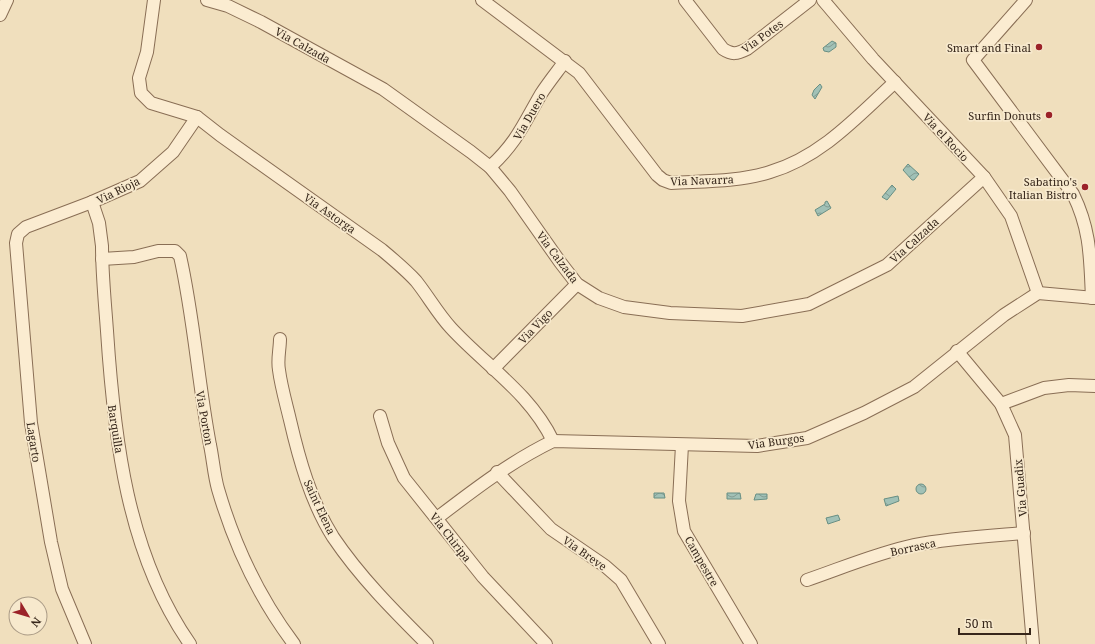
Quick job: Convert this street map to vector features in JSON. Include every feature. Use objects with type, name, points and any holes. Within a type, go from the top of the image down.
[{"type":"street","points":[[0,15],[7,0]]},
{"type":"street","name":"Via Astorga","points":[[154,0],[147,52],[139,78],[141,93],[151,103],[197,117],[382,250],[400,265],[416,282],[450,328],[530,404],[545,424],[553,441]]},
{"type":"street","name":"Via Calzada","points":[[207,0],[228,6],[261,22],[383,89],[490,167],[510,191],[577,284],[599,298],[624,307],[670,313],[742,316],[809,304],[887,265],[984,177]]},
{"type":"street","name":"Via Navarra","points":[[482,0],[565,61],[584,78],[657,175],[663,180],[671,183],[738,179],[770,172],[792,164],[814,152],[834,138],[895,82]]},
{"type":"street","name":"Via Potes","points":[[685,0],[723,49],[730,53],[738,53],[747,49],[810,0]]},
{"type":"street","name":"Via el Rocio","points":[[823,0],[872,59],[984,177],[1011,216],[1038,293]]},
{"type":"street","points":[[1026,0],[973,60],[1073,194],[1083,214],[1090,245],[1093,298],[1038,293]]},
{"type":"street","name":"Via Duero","points":[[490,167],[508,151],[520,134],[542,93],[565,61]]},
{"type":"street","name":"Via Rioja","points":[[18,234],[26,227],[92,202],[140,181],[173,152],[197,117]]},
{"type":"street","name":"Barquilla","points":[[92,202],[99,223],[111,397],[119,449],[130,504],[141,542],[161,593],[190,644]]},
{"type":"street","name":"Lagarto","points":[[18,234],[16,243],[26,381],[36,451],[56,566],[67,602],[84,644]]},
{"type":"street","name":"Via Porton","points":[[102,259],[134,257],[158,252],[175,251],[180,256],[206,423],[218,489],[235,535],[254,579],[281,627],[294,644]]},
{"type":"street","name":"Via Vigo","points":[[493,369],[577,284]]},
{"type":"street","name":"Via Burgos","points":[[437,518],[496,472],[523,455],[553,441],[757,446],[808,438],[864,413],[914,387],[957,351],[1004,315],[1038,293]]},
{"type":"street","name":"Saint Elena","points":[[280,339],[278,368],[293,434],[308,484],[321,513],[333,536],[355,568],[378,595],[427,644]]},
{"type":"street","name":"Via Guadix","points":[[957,351],[1001,404],[1015,435],[1033,644]]},
{"type":"street","points":[[1001,404],[1044,388],[1069,385],[1095,386]]},
{"type":"street","name":"Via Chiripa","points":[[380,416],[388,443],[404,478],[483,577],[546,644]]},
{"type":"street","name":"Campestre","points":[[682,445],[679,501],[684,531],[751,644]]},
{"type":"street","name":"Via Breve","points":[[496,472],[551,529],[605,566],[621,580],[659,644]]},
{"type":"street","name":"Borrasca","points":[[807,580],[875,555],[914,545],[951,539],[1024,533]]},
{"type":"water","points":[[832,41],[836,43],[836,47],[829,52],[824,51],[823,48]]},
{"type":"water","points":[[820,84],[822,87],[815,99],[812,95],[814,90]]},
{"type":"water","points":[[908,164],[919,174],[914,180],[912,180],[903,170]]},
{"type":"water","points":[[892,185],[896,189],[887,200],[882,197]]},
{"type":"water","points":[[827,201],[831,208],[818,216],[815,210]]},
{"type":"water","points":[[919,484],[923,484],[926,489],[923,494],[919,494],[916,491],[916,487]]},
{"type":"water","points":[[654,493],[664,493],[665,498],[654,498]]},
{"type":"water","points":[[727,493],[740,493],[741,499],[727,499]]},
{"type":"water","points":[[756,494],[767,494],[767,499],[754,500]]},
{"type":"water","points":[[898,496],[899,501],[886,506],[884,499]]},
{"type":"water","points":[[838,515],[840,520],[828,524],[826,518]]},
{"type":"place","name":"Smart and Final","points":[[1039,47]]},
{"type":"place","name":"Surfin Donuts","points":[[1049,115]]},
{"type":"place","name":"Sabatino's Italian Bistro","points":[[1085,187]]}]
